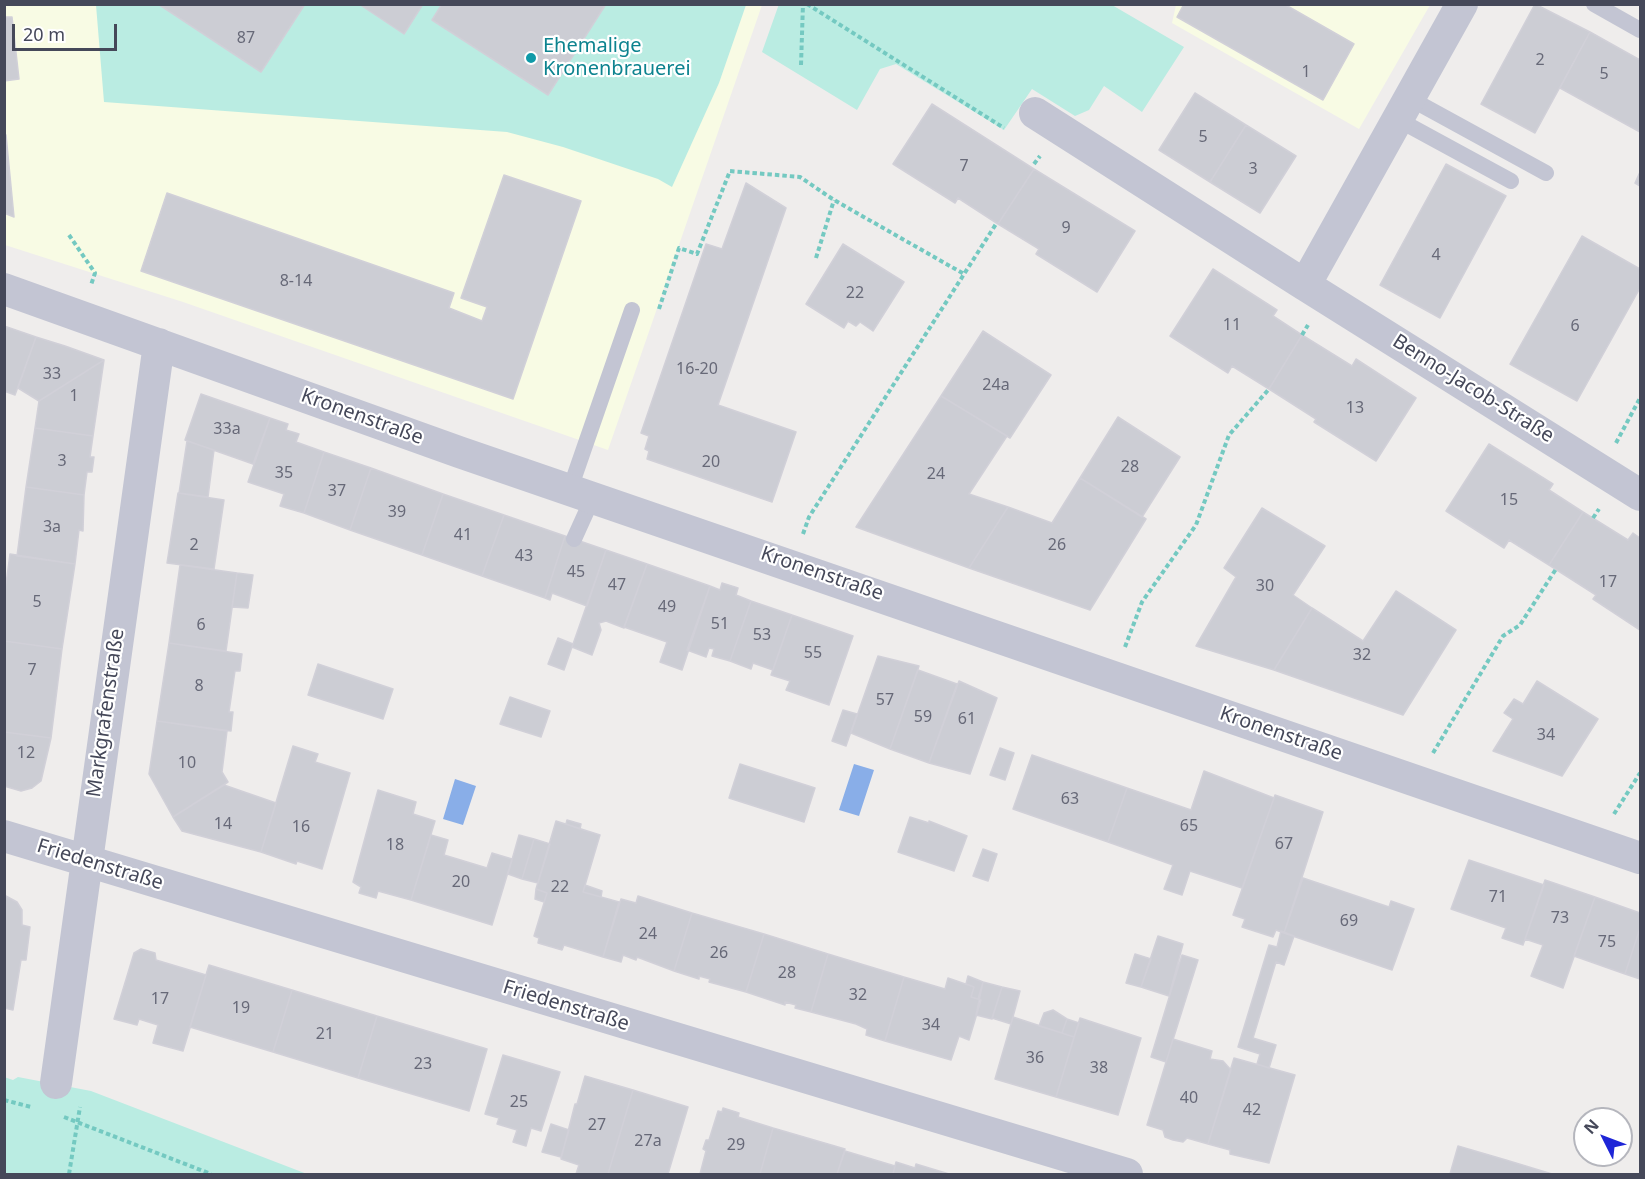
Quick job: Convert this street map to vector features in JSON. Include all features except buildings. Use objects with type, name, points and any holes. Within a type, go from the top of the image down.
[{"type":"street","points":[[1305,285],[1462,4]]},
{"type":"street","name":"Benno-Jacob-Straße","points":[[1035,113],[1641,495]]},
{"type":"street","name":"Kronenstraße","points":[[4,289],[81,314],[159,344],[581,493],[1641,858]]},
{"type":"street","name":"Markgrafenstraße","points":[[56,1083],[85,861],[159,344]]},
{"type":"street","name":"Friedenstraße","points":[[4,836],[1032,1161],[1127,1174]]},
{"type":"lane","points":[[1594,4],[1641,30]]},
{"type":"lane","points":[[1403,109],[1546,173]]},
{"type":"lane","points":[[1403,109],[1511,181]]},
{"type":"lane","points":[[574,539],[581,493],[632,310]]},
{"type":"path","points":[[801,65],[805,4],[1005,128]]},
{"type":"path","points":[[657,315],[679,248],[697,254],[730,171],[800,177],[834,200],[964,274]]},
{"type":"path","points":[[816,258],[834,200]]},
{"type":"path","points":[[792,564],[809,517],[996,224]]},
{"type":"path","points":[[69,235],[95,273],[81,314]]},
{"type":"path","points":[[1115,676],[1142,602],[1196,525],[1229,435],[1269,389]]},
{"type":"path","points":[[1616,443],[1641,398]]},
{"type":"path","points":[[1415,782],[1503,636],[1520,625],[1556,569]]},
{"type":"path","points":[[1596,842],[1641,772]]},
{"type":"path","points":[[4,1100],[36,1109]]},
{"type":"path","points":[[56,1115],[77,1121],[211,1174]]},
{"type":"path","points":[[69,1174],[77,1121]]},
{"type":"shaded area","points":[[779,4],[1112,5],[1184,47],[1142,112],[1104,86],[1089,110],[1075,116],[1032,89],[1004,130],[896,64],[880,69],[857,110],[762,52]]},
{"type":"shaded area","points":[[5,5],[762,5],[608,450],[183,302],[5,245]]},
{"type":"shaded area","name":"Ehemalige Kronenbrauerei","points":[[96,5],[746,5],[719,83],[672,187],[658,179],[563,147],[507,132],[104,102]]},
{"type":"shaded area","points":[[1176,5],[1430,5],[1359,129],[1172,23]]},
{"type":"shaded area","points":[[4,1077],[13,1080],[18,1077],[91,1091],[307,1174],[5,1174]]},
{"type":"water","points":[[854,764],[874,770],[859,816],[839,810]]},
{"type":"water","points":[[455,779],[476,786],[463,825],[443,819]]},
{"type":"place","name":"Ehemalige Kronenbrauerei","points":[[531,58]]}]
